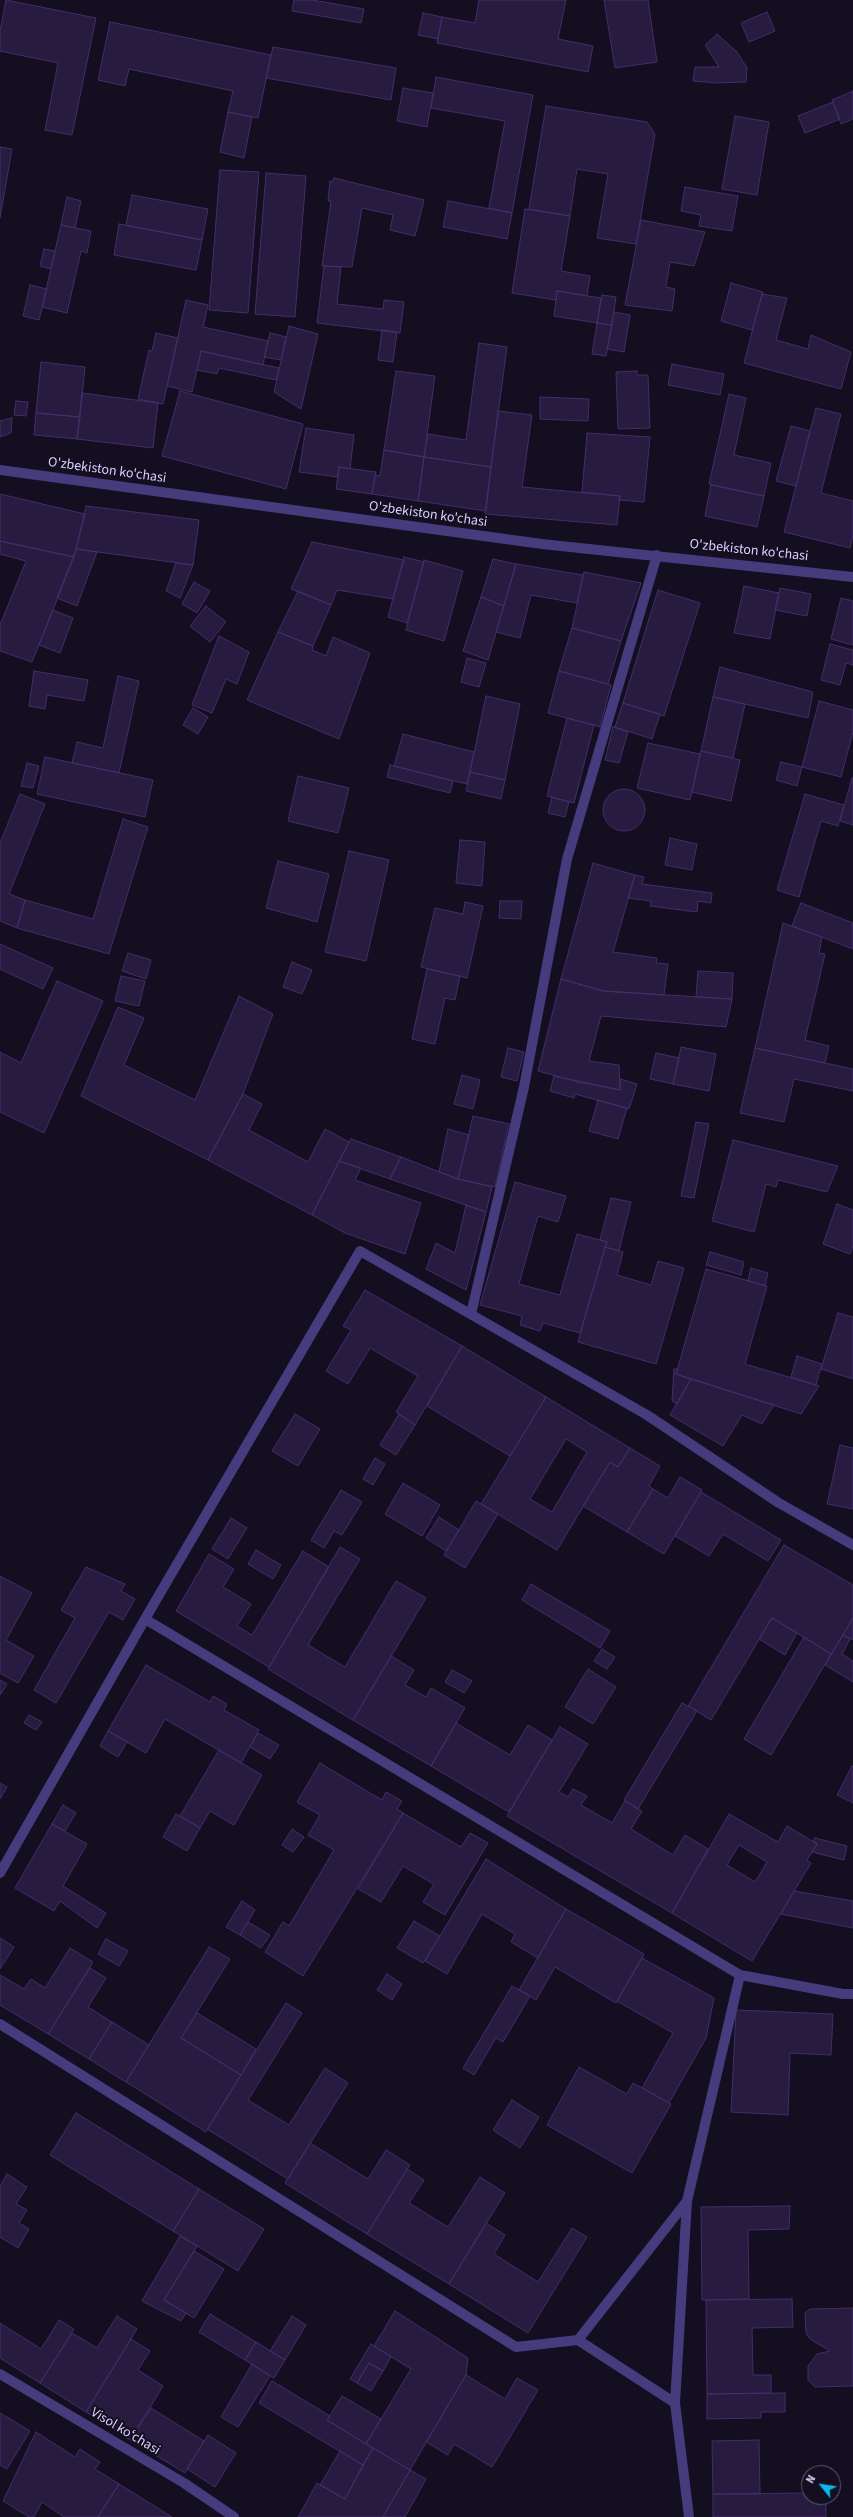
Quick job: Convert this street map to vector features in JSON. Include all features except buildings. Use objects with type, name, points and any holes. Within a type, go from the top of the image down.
[{"type":"street","name":"O'zbekiston ko'chasi","points":[[0,470],[542,544],[853,577]]},
{"type":"street","points":[[471,1314],[524,1087],[567,860],[657,555]]},
{"type":"street","points":[[0,1873],[145,1619],[360,1251],[648,1415],[779,1503],[853,1546]]},
{"type":"street","points":[[145,1619],[740,1975],[843,1994],[853,1994]]},
{"type":"street","points":[[689,2517],[676,2404],[687,2201],[740,1975]]},
{"type":"street","points":[[0,2024],[516,2347],[578,2340],[676,2404]]},
{"type":"street","points":[[578,2340],[687,2201]]},
{"type":"street","name":"Visol koʻchasi","points":[[0,2374],[184,2483],[234,2517]]}]
